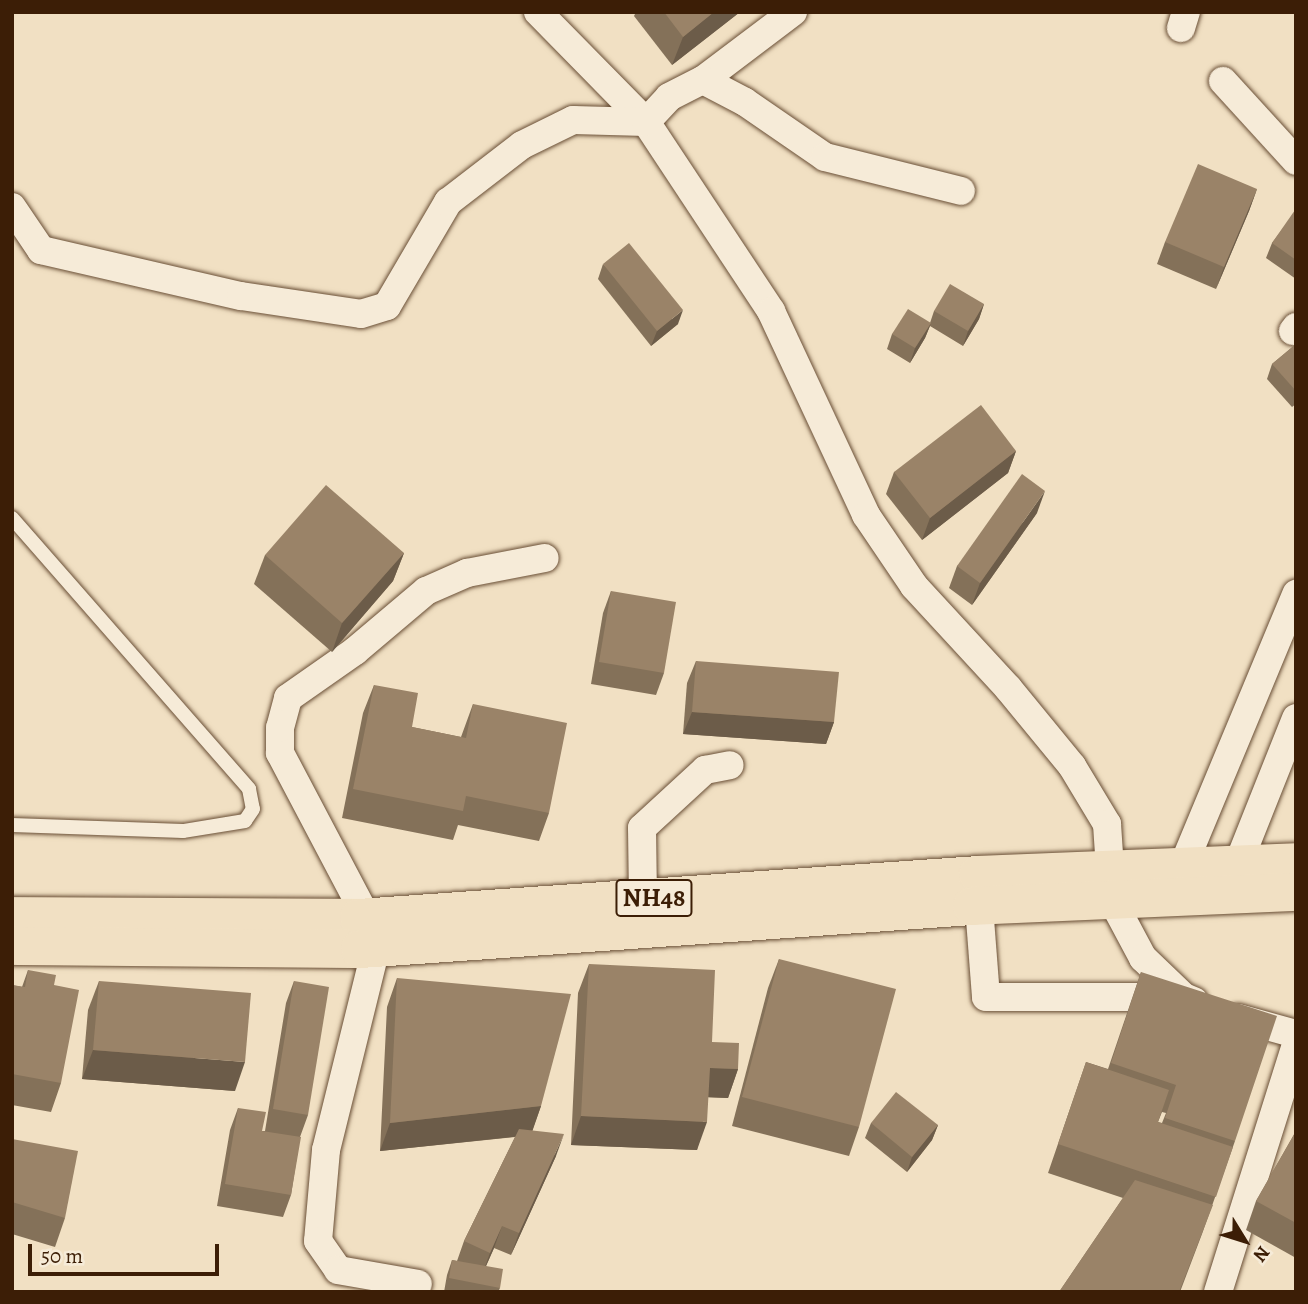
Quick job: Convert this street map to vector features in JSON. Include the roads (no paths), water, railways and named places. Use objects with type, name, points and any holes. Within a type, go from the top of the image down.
[{"type":"highway","name":"NH48","points":[[12,946],[372,933],[571,919],[979,906],[1110,884],[1183,866],[1296,862]]},
{"type":"highway","name":"NH48","points":[[571,919],[643,899],[1110,884],[1296,892]]},
{"type":"highway","name":"NH48","points":[[12,916],[372,933]]},
{"type":"street","points":[[538,12],[646,122],[771,311],[866,515],[914,586],[1008,688],[1072,766],[1107,824],[1110,884],[1143,958],[1184,997]]},
{"type":"street","points":[[12,207],[41,250],[241,296],[361,314],[387,306],[448,202],[522,145],[573,120],[646,122],[669,97],[703,80],[793,12]]},
{"type":"street","points":[[703,80],[745,102],[825,157],[961,191]]},
{"type":"street","points":[[1223,81],[1296,161]]},
{"type":"street","points":[[418,1284],[338,1270],[317,1241],[326,1150],[372,933],[280,753],[280,728],[288,698],[355,651],[426,591],[467,573],[545,558]]},
{"type":"street","points":[[1183,866],[1296,594]]},
{"type":"street","points":[[1238,864],[1296,718]]},
{"type":"street","points":[[643,899],[642,828],[705,770],[730,765]]},
{"type":"street","points":[[979,906],[986,997],[1184,997],[1252,1023],[1296,1034]]},
{"type":"street","points":[[1218,1292],[1296,1045]]},
{"type":"lane","points":[[12,518],[249,789],[253,809],[246,821],[183,831],[12,825]]}]
